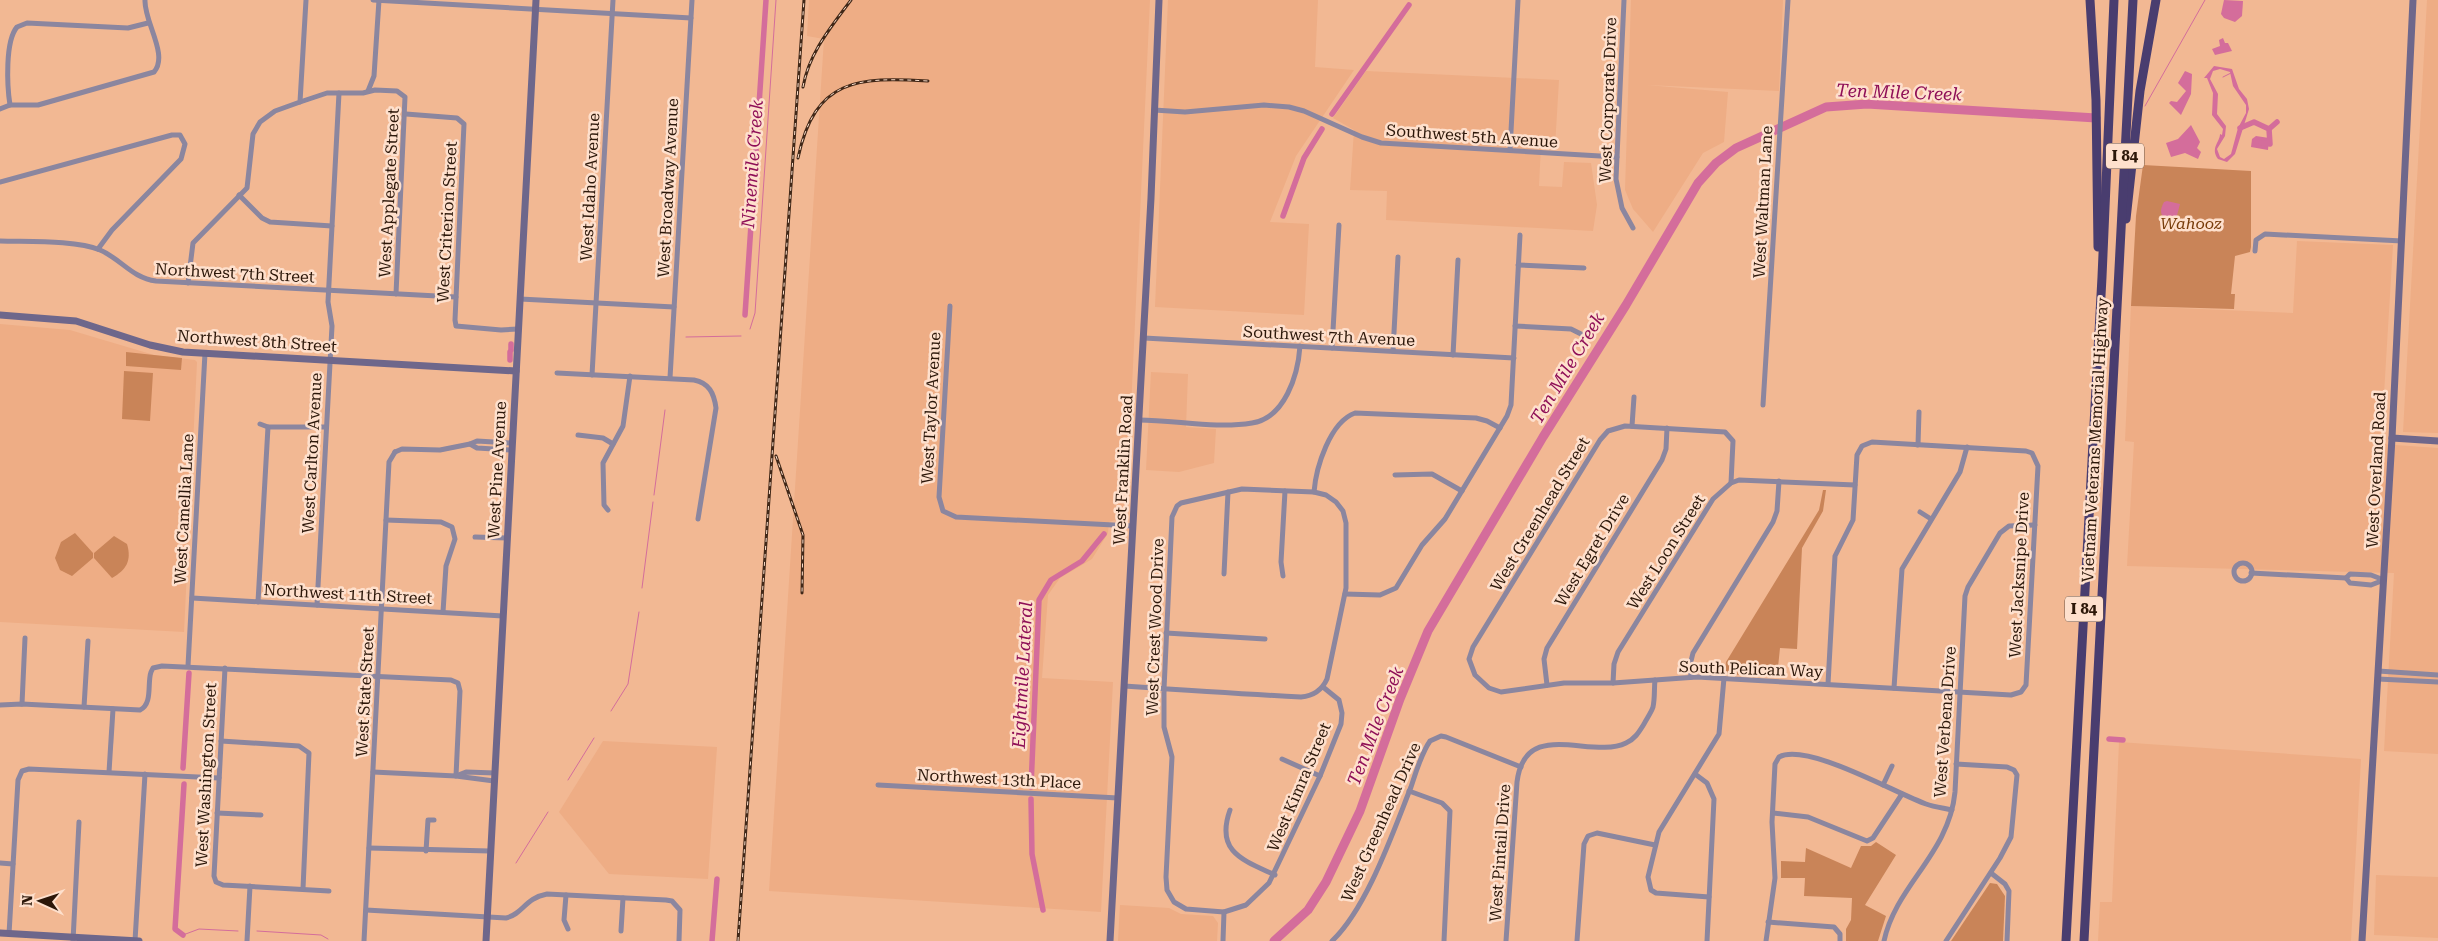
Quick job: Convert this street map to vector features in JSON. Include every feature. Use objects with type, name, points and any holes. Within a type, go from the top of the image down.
[{"type":"highway","points":[[2090,0],[2096,92],[2098,252],[2102,277]]},
{"type":"highway","name":"Vietnam Veterans Memorial Highway","points":[[2066,941],[2102,277],[2114,0]]},
{"type":"highway","name":"Vietnam Veterans Memorial Highway","points":[[2084,941],[2133,0]]},
{"type":"highway","points":[[2117,312],[2140,91],[2156,0]]},
{"type":"street","points":[[0,109],[10,105],[38,105],[148,74],[158,68],[160,54],[148,23],[145,0]]},
{"type":"street","points":[[300,102],[306,0]]},
{"type":"street","points":[[373,0],[691,18]]},
{"type":"street","points":[[188,283],[193,243],[247,188],[253,134],[260,122],[275,111],[327,93],[368,91],[374,76],[379,0]]},
{"type":"street","name":"West Pine Avenue","points":[[486,941],[536,0]]},
{"type":"street","name":"West Idaho Avenue","points":[[592,375],[613,0]]},
{"type":"street","name":"West Broadway Avenue","points":[[670,378],[692,0]]},
{"type":"street","name":"West Franklin Road","points":[[1110,941],[1144,338],[1159,0]]},
{"type":"street","points":[[1510,150],[1518,0]]},
{"type":"street","name":"West Corporate Drive","points":[[1624,0],[1617,157],[1619,198],[1622,208],[1634,228]]},
{"type":"street","name":"West Waltman Lane","points":[[1763,405],[1788,0]]},
{"type":"street","name":"West Overland Road","points":[[2362,941],[2392,438],[2413,0]]},
{"type":"street","points":[[10,105],[8,86],[11,38],[17,26],[27,23],[128,28],[148,23]]},
{"type":"street","name":"West Applegate Street","points":[[368,91],[397,91],[403,94],[406,101],[396,294]]},
{"type":"street","name":"West Carlton Avenue","points":[[317,605],[332,326],[328,310],[339,92]]},
{"type":"street","name":"Southwest 5th Avenue","points":[[1154,110],[1185,112],[1281,106],[1304,111],[1368,140],[1381,143],[1617,157]]},
{"type":"street","name":"West Criterion Street","points":[[406,114],[457,118],[462,120],[465,128],[456,326],[501,330],[518,329]]},
{"type":"street","points":[[0,182],[172,135],[180,135],[183,138],[185,152],[181,159],[112,230],[98,249]]},
{"type":"street","points":[[239,195],[262,218],[270,222],[332,226]]},
{"type":"street","points":[[1332,348],[1339,224]]},
{"type":"street","points":[[2255,251],[2256,240],[2265,234],[2402,241]]},
{"type":"street","points":[[1345,594],[1380,596],[1396,588],[1418,550],[1445,519],[1500,428],[1511,405],[1520,235]]},
{"type":"street","name":"Northwest 7th Street","points":[[0,241],[78,245],[98,249],[136,276],[148,280],[456,298]]},
{"type":"street","points":[[1393,352],[1398,257]]},
{"type":"street","points":[[1453,355],[1458,260]]},
{"type":"street","points":[[1518,265],[1584,268]]},
{"type":"street","points":[[520,299],[674,307]]},
{"type":"street","name":"West Taylor Avenue","points":[[950,306],[939,497],[943,511],[956,517],[1133,526]]},
{"type":"street","name":"Northwest 8th Street","points":[[0,315],[76,321],[150,345],[184,352],[516,371]]},
{"type":"street","points":[[1515,326],[1571,329],[1581,334]]},
{"type":"street","name":"Southwest 7th Avenue","points":[[1144,338],[1514,358]]},
{"type":"street","points":[[1139,420],[1216,424],[1253,423],[1263,419],[1279,406],[1291,385],[1299,365],[1300,346]]},
{"type":"street","name":"West Camellia Lane","points":[[188,666],[205,354]]},
{"type":"street","points":[[557,373],[694,380],[708,386],[715,399],[716,408],[698,519]]},
{"type":"street","points":[[608,510],[604,505],[603,463],[623,426],[630,376]]},
{"type":"street","points":[[1632,426],[1634,396]]},
{"type":"street","points":[[1918,445],[1919,412]]},
{"type":"street","points":[[1124,686],[1301,696],[1308,696],[1323,687],[1327,679],[1345,594],[1347,576],[1345,517],[1340,506],[1331,498],[1314,492],[1317,468],[1340,422],[1355,413],[1476,418],[1488,421],[1500,428]]},
{"type":"street","points":[[260,424],[268,427],[326,427]]},
{"type":"street","name":"West Greenhead Street","points":[[1469,658],[1473,647],[1600,440],[1613,428],[1632,426],[1719,431],[1730,435],[1733,441],[1731,483]]},
{"type":"street","points":[[258,602],[268,427]]},
{"type":"street","name":"West Egret Drive","points":[[1547,686],[1544,660],[1547,648],[1662,460],[1666,449],[1667,428]]},
{"type":"street","points":[[578,435],[603,438],[613,444]]},
{"type":"street","points":[[2392,438],[2438,441]]},
{"type":"street","points":[[1828,684],[1835,556],[1853,520],[1857,455],[1862,446],[1872,442],[1967,447],[1960,472],[1902,569],[1894,688]]},
{"type":"street","points":[[392,446],[394,452],[402,449],[440,450],[470,444],[477,448],[512,447]]},
{"type":"street","name":"West Jacksnipe Drive","points":[[1967,447],[2026,451],[2036,458],[2038,466],[2026,685],[2020,692]]},
{"type":"street","name":"West State Street","points":[[364,941],[389,462],[394,452]]},
{"type":"street","points":[[1394,475],[1432,474],[1462,491]]},
{"type":"street","points":[[1731,483],[1739,480],[1855,485]]},
{"type":"street","points":[[1691,677],[1691,659],[1698,644],[1776,516],[1779,481]]},
{"type":"street","name":"West Loon Street","points":[[1613,683],[1614,664],[1618,652],[1710,504],[1731,483]]},
{"type":"street","name":"West Crest Wood Drive","points":[[1224,912],[1186,909],[1174,902],[1168,890],[1166,877],[1172,757],[1164,727],[1164,688],[1172,517],[1177,506],[1181,503],[1228,492],[1250,489],[1314,492]]},
{"type":"street","points":[[1283,576],[1281,562],[1285,491]]},
{"type":"street","points":[[1224,574],[1228,492]]},
{"type":"street","points":[[1920,512],[1931,519]]},
{"type":"street","points":[[386,520],[441,522],[452,527],[455,538],[446,566],[443,612]]},
{"type":"street","name":"West Verbena Drive","points":[[1884,941],[1894,913],[1941,840],[1952,810],[1968,587],[2000,533],[2009,526],[2035,525]]},
{"type":"street","points":[[474,537],[507,538]]},
{"type":"street","points":[[2251,573],[2346,578],[2350,574],[2371,575],[2384,580]]},
{"type":"street","points":[[2346,578],[2350,583],[2371,585],[2384,580]]},
{"type":"street","name":"Northwest 11th Street","points":[[192,598],[503,616]]},
{"type":"street","points":[[1166,633],[1265,639]]},
{"type":"street","points":[[22,704],[25,638]]},
{"type":"street","points":[[84,707],[88,641]]},
{"type":"street","name":"South Pelican Way","points":[[1469,658],[1475,675],[1495,691],[1507,692],[1547,686],[1691,677],[2011,695],[2020,692]]},
{"type":"street","points":[[0,705],[22,704],[136,710],[144,708],[148,700],[149,676],[153,668],[162,666],[451,680],[458,683],[460,691],[456,776]]},
{"type":"street","name":"West Washington Street","points":[[225,668],[214,876],[216,882],[223,885],[250,886]]},
{"type":"street","points":[[2378,675],[2438,675]]},
{"type":"street","points":[[2378,675],[2438,682]]},
{"type":"street","points":[[1709,897],[1662,895],[1651,890],[1648,877],[1659,832],[1719,734],[1724,678]]},
{"type":"street","points":[[1521,767],[1534,751],[1550,744],[1612,746],[1629,742],[1638,734],[1652,710],[1655,680]]},
{"type":"street","name":"West Kimra Street","points":[[1224,912],[1246,905],[1275,875],[1320,776],[1341,724],[1342,712],[1335,695],[1323,687]]},
{"type":"street","points":[[110,772],[113,709]]},
{"type":"street","name":"West Greenhead Drive","points":[[1333,941],[1349,922],[1359,906],[1427,746],[1435,737],[1446,737],[1521,767]]},
{"type":"street","points":[[221,741],[299,746],[307,750],[310,758],[303,889]]},
{"type":"street","points":[[1766,941],[1776,878],[1773,813],[1775,764],[1779,757],[1786,755],[1818,758],[1926,804],[1952,810]]},
{"type":"street","points":[[1282,759],[1320,776]]},
{"type":"street","points":[[1946,941],[1991,872],[2011,837],[2017,775],[2014,770],[2007,767],[1956,764]]},
{"type":"street","points":[[1883,785],[1892,766]]},
{"type":"street","name":"West Pintail Drive","points":[[1506,941],[1517,782],[1521,767]]},
{"type":"street","points":[[9,934],[18,780],[22,771],[29,768],[219,778]]},
{"type":"street","points":[[373,772],[495,777]]},
{"type":"street","points":[[0,933],[73,939],[137,941],[145,774]]},
{"type":"street","points":[[1695,774],[1707,783],[1714,798],[1707,941]]},
{"type":"street","name":"Northwest 13th Place","points":[[878,785],[1118,798]]},
{"type":"street","points":[[1409,791],[1442,803],[1450,811],[1444,941]]},
{"type":"street","points":[[1773,813],[1808,817],[1867,841],[1873,838],[1902,794]]},
{"type":"street","points":[[1230,810],[1226,821],[1226,839],[1231,850],[1239,858],[1275,875]]},
{"type":"street","points":[[217,813],[261,815]]},
{"type":"street","points":[[426,850],[428,820],[434,820]]},
{"type":"street","points":[[73,939],[79,822]]},
{"type":"street","points":[[1577,941],[1584,844],[1588,836],[1597,833],[1655,845]]},
{"type":"street","points":[[369,848],[490,851]]},
{"type":"street","points":[[0,863],[13,864]]},
{"type":"street","points":[[1991,872],[2005,884],[2009,892],[2007,941]]},
{"type":"street","points":[[247,941],[250,886],[329,891]]},
{"type":"street","points":[[366,910],[514,919],[536,896],[566,895],[666,900],[676,905],[680,916],[679,941]]},
{"type":"street","points":[[566,895],[564,920],[568,929]]},
{"type":"street","points":[[621,931],[623,898]]},
{"type":"street","points":[[1223,941],[1224,912]]},
{"type":"street","points":[[1768,922],[1830,926],[1837,929],[1840,941]]},
{"type":"shaded area","points":[[809,0],[1150,0],[1126,516],[1109,522],[1108,533],[1092,559],[1060,578],[1048,595],[1042,678],[1113,682],[1101,912],[769,891],[824,39],[807,36]]},
{"type":"shaded area","points":[[1168,0],[1318,0],[1315,67],[1354,70],[1296,156],[1270,222],[1309,224],[1304,315],[1155,307]]},
{"type":"shaded area","points":[[1631,0],[1783,0],[1779,91],[1647,85],[1728,92],[1724,142],[1703,153],[1653,232],[1633,209],[1625,190]]},
{"type":"shaded area","points":[[2224,0],[2243,1],[2242,16],[2235,22],[2224,18],[2221,14]]},
{"type":"shaded area","points":[[2427,0],[2438,0],[2438,433],[2403,432]]},
{"type":"shaded area","points":[[2223,38],[2232,51],[2215,55],[2212,49],[2220,46],[2219,40]]},
{"type":"shaded area","points":[[2214,66],[2232,69],[2239,89],[2247,99],[2249,109],[2235,154],[2227,162],[2218,159],[2215,152],[2223,129],[2212,115],[2213,93],[2207,78],[2204,78]],"holes":[[[2220,69],[2230,72],[2233,86],[2246,105],[2246,113],[2238,128],[2231,154],[2224,159],[2220,157],[2217,149],[2225,136],[2226,126],[2217,114],[2218,94],[2210,79],[2213,71]]]},
{"type":"shaded area","points":[[1366,71],[1559,80],[1555,147],[1541,146],[1539,186],[1562,187],[1564,162],[1591,163],[1597,205],[1593,231],[1386,220],[1387,191],[1350,190],[1354,130],[1333,118]]},
{"type":"shaded area","points":[[2185,71],[2192,74],[2191,94],[2181,115],[2169,103],[2171,101],[2177,102],[2186,91],[2178,83]]},
{"type":"shaded area","points":[[2191,125],[2200,142],[2197,148],[2201,152],[2198,159],[2185,153],[2171,157],[2166,143],[2178,139]]},
{"type":"shaded area","points":[[2256,136],[2269,138],[2268,150],[2251,147],[2252,139]]},
{"type":"shaded area","points":[[2164,202],[2180,204],[2175,223],[2164,218],[2161,213]]},
{"type":"shaded area","points":[[2297,241],[2393,245],[2381,444],[2438,448],[2438,754],[2384,751],[2394,573],[2127,566],[2134,442],[2125,441],[2131,306],[2293,313]]},
{"type":"shaded area","points":[[0,324],[70,330],[154,355],[195,360],[197,362],[184,632],[0,622]]},
{"type":"shaded area","points":[[1151,372],[1188,374],[1186,427],[1216,429],[1214,463],[1179,472],[1146,470]]},
{"type":"shaded area","points":[[603,741],[717,747],[708,879],[609,874],[559,812]]},
{"type":"shaded area","points":[[2119,742],[2361,759],[2351,941],[2098,941],[2100,902],[2112,902]]},
{"type":"shaded area","points":[[2376,875],[2438,877],[2438,938],[2374,935]]},
{"type":"shaded area","points":[[1120,905],[1169,908],[1181,914],[1213,916],[1218,923],[1217,941],[1118,941]]},
{"type":"green space","name":"Wahooz","points":[[2143,165],[2251,171],[2251,247],[2250,252],[2235,256],[2231,294],[2235,294],[2234,309],[2131,306],[2136,216]]},
{"type":"green space","points":[[126,352],[182,358],[181,370],[126,366]]},
{"type":"green space","points":[[124,371],[153,373],[150,421],[122,419]]},
{"type":"green space","points":[[1823,490],[1826,490],[1823,511],[1802,548],[1797,649],[1780,648],[1777,677],[1725,674],[1726,662],[1819,510]]},
{"type":"green space","points":[[75,533],[93,553],[93,558],[72,576],[60,570],[55,558],[61,542]]},
{"type":"green space","points":[[114,536],[127,544],[129,555],[127,564],[121,572],[112,578],[94,558],[94,553]]},
{"type":"green space","points":[[1876,842],[1896,855],[1865,905],[1886,916],[1878,941],[1846,941],[1846,929],[1851,920],[1852,898],[1804,896],[1805,878],[1781,878],[1781,861],[1805,862],[1806,848],[1851,868],[1861,846],[1871,846]]},
{"type":"green space","points":[[1990,883],[1997,884],[2005,896],[2003,941],[1951,941]]},
{"type":"waterway","points":[[745,315],[766,0]]},
{"type":"waterway","name":"Ninemile Creek","points":[[750,329],[755,313],[776,0]]},
{"type":"waterway","name":"Ten Mile Creek","points":[[2145,106],[2205,0]]},
{"type":"waterway","name":"Eightmile Lateral","points":[[1332,114],[1409,5]]},
{"type":"waterway","points":[[2223,77],[2231,73]]},
{"type":"waterway","name":"Ten Mile Creek","points":[[1274,941],[1308,910],[1326,882],[1360,811],[1400,699],[1428,631],[1543,437],[1626,305],[1698,183],[1716,163],[1736,148],[1826,107],[1867,104],[2096,118]]},
{"type":"waterway","points":[[2240,128],[2254,122],[2269,129],[2270,144],[2261,143]]},
{"type":"waterway","points":[[2269,129],[2277,122]]},
{"type":"waterway","name":"Eightmile Lateral","points":[[1283,216],[1304,158],[1322,129]]},
{"type":"waterway","name":"Ninemile Creek","points":[[686,337],[741,336]]},
{"type":"waterway","points":[[511,344],[511,350]]},
{"type":"waterway","points":[[510,352],[510,360]]},
{"type":"waterway","name":"Ninemile Creek","points":[[654,495],[665,410]]},
{"type":"waterway","name":"Ninemile Creek","points":[[642,588],[653,502]]},
{"type":"waterway","name":"Eightmile Lateral","points":[[1031,787],[1039,600],[1051,580],[1082,561],[1104,534]]},
{"type":"waterway","name":"Ninemile Creek","points":[[611,711],[628,684],[639,612]]},
{"type":"waterway","points":[[183,768],[189,673]]},
{"type":"waterway","name":"Ninemile Creek","points":[[568,780],[594,738]]},
{"type":"waterway","points":[[2109,739],[2123,740]]},
{"type":"waterway","points":[[183,935],[175,929],[184,784]]},
{"type":"waterway","name":"Eightmile Lateral","points":[[1031,799],[1032,854],[1043,910]]},
{"type":"waterway","name":"Ninemile Creek","points":[[516,863],[548,812]]},
{"type":"waterway","points":[[712,941],[717,879]]},
{"type":"waterway","name":"Ninemile Creek","points":[[183,935],[199,929],[238,931]]},
{"type":"waterway","name":"Ninemile Creek","points":[[257,931],[321,935],[328,939]]},
{"type":"railway","points":[[738,941],[804,0]]},
{"type":"railway","points":[[803,87],[810,63],[816,52],[851,0]]},
{"type":"railway","points":[[798,158],[806,132],[816,112],[828,97],[843,88],[881,80],[928,81]]},
{"type":"railway","points":[[776,456],[803,535],[802,593]]}]
